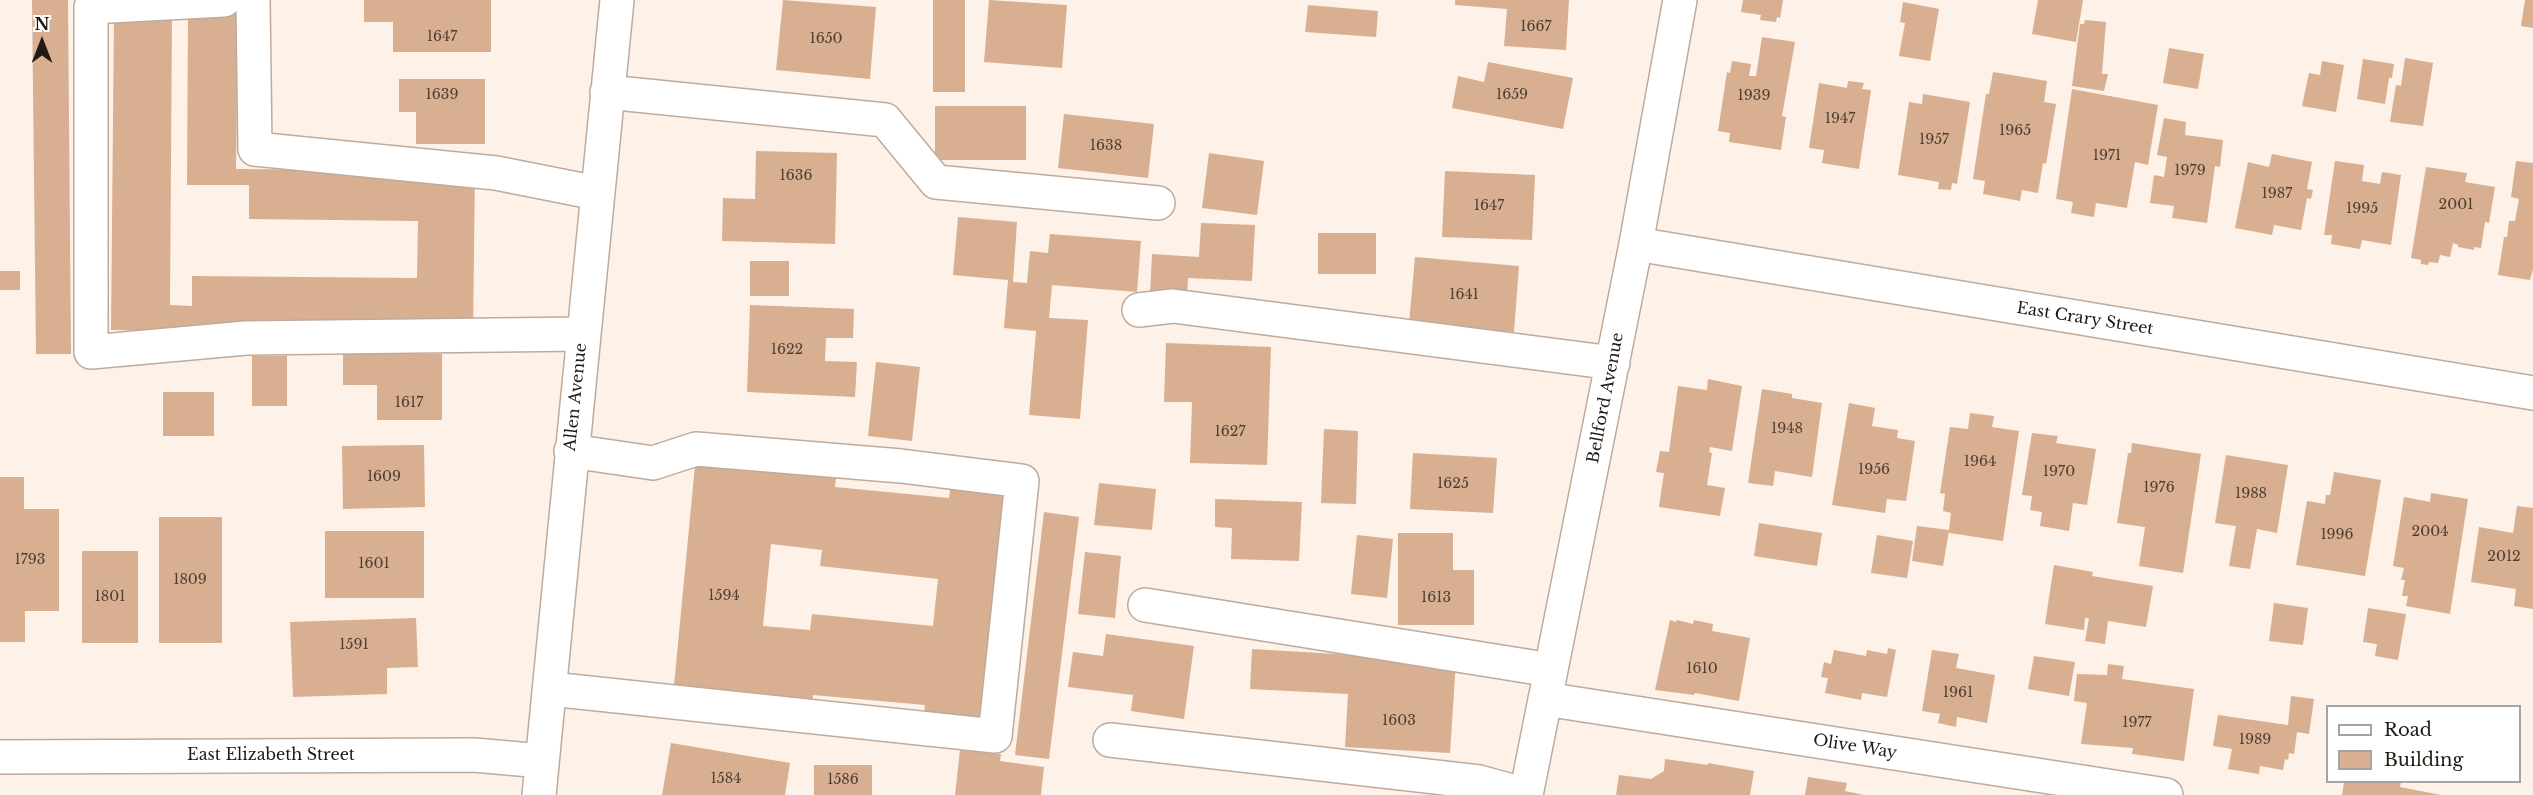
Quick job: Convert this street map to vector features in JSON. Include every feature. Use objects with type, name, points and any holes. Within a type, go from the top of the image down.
[{"type":"street","points":[[224,0],[91,7],[91,352],[246,338],[582,334]]},
{"type":"street","points":[[253,0],[255,149],[496,173],[597,193]]},
{"type":"street","name":"Allen Avenue","points":[[539,795],[551,689],[582,334],[617,0]]},
{"type":"street","name":"Bellford Avenue","points":[[1526,795],[1613,363],[1680,0]]},
{"type":"street","points":[[607,92],[885,120],[936,182],[1158,203]]},
{"type":"street","name":"East Crary Street","points":[[1636,244],[2533,393]]},
{"type":"street","points":[[1139,310],[1173,306],[1613,363]]},
{"type":"street","points":[[551,689],[995,736],[1022,481],[901,466],[696,449],[653,463],[571,451]]},
{"type":"street","name":"Olive Way","points":[[1144,605],[1548,685],[2166,795]]},
{"type":"street","points":[[1110,740],[1479,782],[1526,795]]},
{"type":"street","name":"East Elizabeth Street","points":[[0,757],[474,755],[542,761]]},
{"type":"building","points":[[32,0],[68,0],[71,354],[36,354]]},
{"type":"building","points":[[364,0],[491,0],[491,52],[393,52],[393,22],[364,22]]},
{"type":"building","points":[[783,0],[876,7],[870,79],[776,70]]},
{"type":"building","points":[[933,0],[965,0],[965,92],[933,92]]},
{"type":"building","points":[[989,0],[1067,5],[1062,68],[984,62]]},
{"type":"building","points":[[1455,0],[1569,0],[1566,50],[1504,46],[1507,9],[1455,5]]},
{"type":"building","points":[[1743,0],[1783,0],[1780,18],[1777,17],[1776,22],[1760,20],[1761,15],[1741,12]]},
{"type":"building","points":[[2038,0],[2083,0],[2076,42],[2032,34]]},
{"type":"building","points":[[2525,0],[2533,0],[2533,28],[2521,26]]},
{"type":"building","points":[[1903,2],[1939,9],[1930,61],[1899,56],[1905,23],[1900,22]]},
{"type":"building","points":[[1308,5],[1378,11],[1376,37],[1305,32]]},
{"type":"building","points":[[188,12],[238,13],[236,169],[475,171],[473,334],[111,330],[114,14],[172,15],[170,305],[192,306],[192,276],[417,278],[418,221],[249,219],[249,185],[187,185]]},
{"type":"building","points":[[2085,20],[2106,22],[2102,74],[2108,74],[2104,91],[2072,86],[2080,24],[2084,24]]},
{"type":"building","points":[[1762,37],[1795,42],[1782,116],[1786,117],[1781,150],[1729,142],[1730,133],[1718,131],[1727,72],[1730,73],[1732,61],[1751,64],[1749,76],[1756,76]]},
{"type":"building","points":[[2169,48],[2204,54],[2198,89],[2163,83]]},
{"type":"building","points":[[2405,58],[2433,63],[2423,126],[2390,122],[2396,85],[2401,86]]},
{"type":"building","points":[[2363,59],[2394,64],[2392,78],[2389,78],[2385,104],[2357,99]]},
{"type":"building","points":[[2322,61],[2344,65],[2336,112],[2302,106],[2309,73],[2320,75]]},
{"type":"building","points":[[1488,62],[1573,78],[1563,129],[1452,108],[1458,76],[1484,82]]},
{"type":"building","points":[[1993,72],[2047,81],[2044,102],[2056,104],[2046,164],[2043,163],[2038,193],[2022,190],[2020,201],[1983,194],[1985,181],[1973,179],[1986,94],[1989,94]]},
{"type":"building","points":[[399,79],[485,79],[485,144],[416,144],[416,112],[399,112]]},
{"type":"building","points":[[1848,81],[1864,83],[1862,89],[1871,90],[1859,169],[1822,163],[1824,150],[1809,148],[1819,83],[1847,88]]},
{"type":"building","points":[[2072,89],[2158,105],[2148,165],[2135,162],[2127,208],[2096,203],[2094,217],[2071,213],[2073,202],[2056,199]]},
{"type":"building","points":[[1923,94],[1970,102],[1957,184],[1952,183],[1951,190],[1938,189],[1939,182],[1898,175],[1909,102],[1922,104]]},
{"type":"building","points":[[935,106],[1026,106],[1026,160],[935,160]]},
{"type":"building","points":[[1064,114],[1154,124],[1148,178],[1058,168]]},
{"type":"building","points":[[2164,118],[2186,122],[2185,135],[2223,140],[2220,167],[2215,166],[2207,223],[2172,218],[2174,206],[2150,203],[2154,175],[2164,177],[2167,157],[2157,155]]},
{"type":"building","points":[[756,151],[837,153],[835,244],[722,241],[723,198],[755,199]]},
{"type":"building","points":[[1209,153],[1264,161],[1257,215],[1202,208]]},
{"type":"building","points":[[2272,154],[2312,162],[2307,189],[2313,190],[2311,199],[2307,198],[2301,230],[2274,225],[2272,235],[2235,228],[2248,162],[2269,167]]},
{"type":"building","points":[[2335,161],[2364,165],[2362,181],[2380,184],[2382,172],[2401,175],[2391,245],[2362,240],[2360,249],[2331,244],[2332,235],[2324,235]]},
{"type":"building","points":[[2516,161],[2533,163],[2533,269],[2530,280],[2498,275],[2504,237],[2507,237],[2509,221],[2515,221],[2519,199],[2511,197]]},
{"type":"building","points":[[2426,167],[2467,173],[2465,182],[2495,187],[2489,223],[2485,222],[2481,248],[2474,247],[2474,250],[2458,247],[2453,243],[2450,257],[2440,255],[2438,263],[2429,262],[2428,265],[2421,264],[2421,260],[2411,258]]},
{"type":"building","points":[[1445,171],[1535,175],[1532,240],[1442,237]]},
{"type":"building","points":[[958,217],[1017,222],[1013,282],[1027,283],[1030,251],[1048,253],[1050,234],[1141,241],[1137,292],[1052,285],[1049,318],[1088,320],[1080,419],[1029,415],[1036,331],[1004,328],[1008,280],[953,275]]},
{"type":"building","points":[[1201,223],[1255,225],[1252,281],[1188,278],[1187,298],[1150,296],[1152,254],[1199,257]]},
{"type":"building","points":[[1318,233],[1376,233],[1376,274],[1318,274]]},
{"type":"building","points":[[1415,257],[1519,266],[1514,332],[1409,324]]},
{"type":"building","points":[[750,261],[789,261],[789,296],[750,296]]},
{"type":"building","points":[[0,271],[20,271],[20,290],[0,290]]},
{"type":"building","points":[[750,305],[854,309],[853,338],[826,338],[825,361],[857,362],[855,397],[747,392]]},
{"type":"building","points":[[1166,343],[1271,347],[1267,465],[1190,463],[1192,402],[1164,402]]},
{"type":"building","points":[[343,354],[442,354],[442,420],[377,420],[377,385],[343,385]]},
{"type":"building","points":[[252,356],[287,356],[287,406],[252,406]]},
{"type":"building","points":[[876,362],[920,367],[912,441],[868,436]]},
{"type":"building","points":[[1708,379],[1742,386],[1732,451],[1710,447],[1709,452],[1712,453],[1707,485],[1725,488],[1720,516],[1659,507],[1664,473],[1656,472],[1660,451],[1669,452],[1678,386],[1707,390]]},
{"type":"building","points":[[1762,389],[1792,394],[1792,398],[1822,403],[1812,477],[1775,471],[1773,486],[1748,483]]},
{"type":"building","points":[[163,392],[214,392],[214,436],[163,436]]},
{"type":"building","points":[[1849,403],[1875,408],[1872,426],[1898,430],[1897,438],[1915,441],[1906,501],[1887,499],[1885,513],[1832,505]]},
{"type":"building","points":[[1970,413],[1994,416],[1992,427],[2019,431],[2003,541],[1949,533],[1949,531],[1943,566],[1912,561],[1917,526],[1949,530],[1951,513],[1943,511],[1945,494],[1940,493],[1950,427],[1968,429]]},
{"type":"building","points":[[1324,429],[1358,431],[1356,504],[1321,503]]},
{"type":"building","points":[[2032,433],[2058,436],[2056,443],[2096,449],[2087,505],[2073,503],[2069,531],[2040,526],[2042,512],[2030,510],[2032,496],[2022,495]]},
{"type":"building","points":[[2132,443],[2201,454],[2183,573],[2139,566],[2145,527],[2117,523],[2128,453],[2131,453]]},
{"type":"building","points":[[424,445],[425,507],[343,509],[342,446]]},
{"type":"building","points":[[1413,453],[1497,458],[1493,513],[1410,509]]},
{"type":"building","points":[[696,455],[837,468],[835,487],[949,498],[951,481],[1006,486],[982,731],[923,726],[925,705],[813,695],[812,709],[673,696]],"holes":[[[771,544],[822,550],[820,566],[938,579],[933,626],[812,614],[810,630],[763,626]]]},
{"type":"building","points":[[2226,455],[2288,465],[2277,533],[2257,529],[2250,569],[2229,566],[2236,526],[2215,523]]},
{"type":"building","points":[[2334,472],[2381,480],[2365,576],[2296,565],[2307,501],[2325,504],[2326,495],[2330,495]]},
{"type":"building","points":[[0,477],[24,477],[24,509],[59,509],[59,611],[25,611],[25,642],[0,642]]},
{"type":"building","points":[[1099,483],[1156,489],[1152,530],[1094,525]]},
{"type":"building","points":[[2431,493],[2468,499],[2450,614],[2406,606],[2408,596],[2402,596],[2405,580],[2401,580],[2404,568],[2393,566],[2404,497],[2430,502]]},
{"type":"building","points":[[1215,499],[1302,502],[1299,561],[1231,559],[1232,528],[1215,527]]},
{"type":"building","points":[[2517,506],[2533,508],[2533,609],[2514,606],[2516,589],[2471,582],[2479,527],[2513,533]]},
{"type":"building","points":[[1044,512],[1079,517],[1049,759],[1015,755]]},
{"type":"building","points":[[159,517],[222,517],[222,643],[159,643]]},
{"type":"building","points":[[1759,523],[1822,533],[1817,566],[1754,556]]},
{"type":"building","points":[[325,531],[424,531],[424,598],[325,598]]},
{"type":"building","points":[[1398,533],[1453,533],[1453,570],[1474,570],[1474,625],[1398,625]]},
{"type":"building","points":[[1357,535],[1393,539],[1387,598],[1351,594]]},
{"type":"building","points":[[1877,535],[1913,541],[1907,578],[1871,573]]},
{"type":"building","points":[[82,551],[138,551],[138,643],[82,643]]},
{"type":"building","points":[[1085,552],[1121,556],[1115,618],[1078,614]]},
{"type":"building","points":[[2054,565],[2093,572],[2092,576],[2153,586],[2146,627],[2108,621],[2105,644],[2085,641],[2089,618],[2085,618],[2084,630],[2045,624]]},
{"type":"building","points":[[2274,603],[2308,608],[2303,645],[2269,641]]},
{"type":"building","points":[[2368,608],[2406,614],[2398,660],[2375,656],[2377,644],[2363,642]]},
{"type":"building","points":[[416,618],[418,667],[387,668],[387,694],[293,697],[290,622]]},
{"type":"building","points":[[1670,620],[1693,624],[1694,620],[1713,624],[1712,631],[1750,638],[1739,701],[1695,693],[1694,695],[1655,690]]},
{"type":"building","points":[[1106,634],[1194,646],[1184,719],[1131,711],[1133,695],[1068,687],[1073,652],[1103,656]]},
{"type":"building","points":[[1888,648],[1896,650],[1887,697],[1862,693],[1861,700],[1825,693],[1828,678],[1821,677],[1824,662],[1831,664],[1834,650],[1866,656],[1867,650],[1887,654]]},
{"type":"building","points":[[1252,649],[1456,661],[1450,753],[1345,747],[1348,694],[1250,689]]},
{"type":"building","points":[[1932,650],[1959,654],[1956,668],[1995,675],[1987,723],[1957,717],[1956,727],[1938,723],[1940,714],[1922,711]]},
{"type":"building","points":[[2034,656],[2075,662],[2069,696],[2028,689]]},
{"type":"building","points":[[2108,664],[2124,666],[2122,679],[2194,689],[2184,761],[2132,754],[2133,748],[2081,744],[2087,703],[2074,701],[2077,674],[2107,675]]},
{"type":"building","points":[[2291,696],[2314,699],[2309,734],[2297,732],[2294,754],[2289,753],[2283,770],[2260,766],[2259,774],[2228,769],[2232,749],[2213,746],[2218,715],[2288,725]]},
{"type":"building","points":[[671,743],[790,763],[785,795],[662,795]]},
{"type":"building","points":[[960,750],[1001,754],[1000,761],[1044,767],[1041,795],[955,795]]},
{"type":"building","points":[[1665,759],[1754,771],[1750,795],[1616,795],[1619,775],[1651,779],[1664,771]]},
{"type":"building","points":[[814,765],[872,765],[872,795],[814,795]]},
{"type":"building","points":[[1808,777],[1847,783],[1845,791],[1864,795],[1805,795]]},
{"type":"building","points":[[2344,783],[2401,783],[2400,787],[2441,795],[2342,795]]}]
